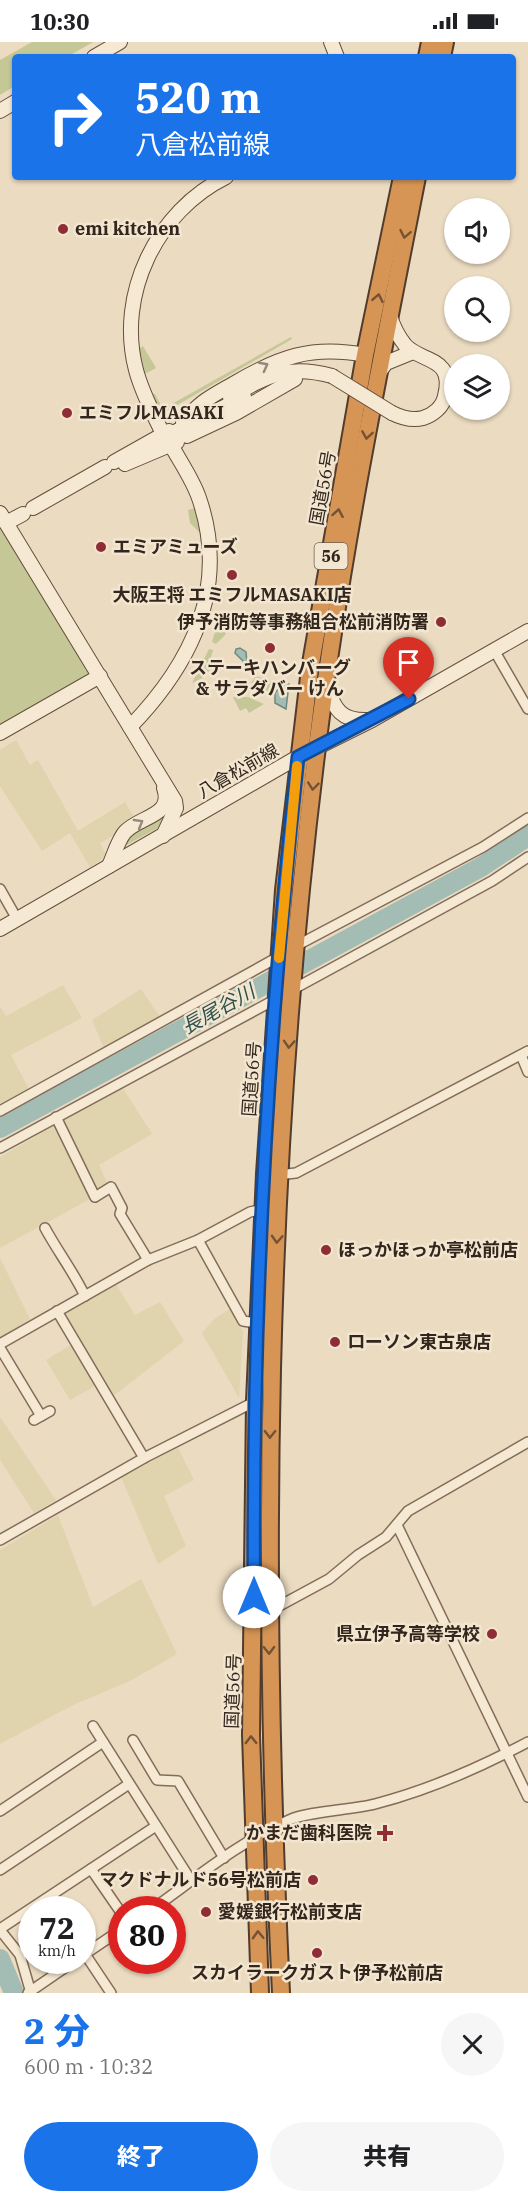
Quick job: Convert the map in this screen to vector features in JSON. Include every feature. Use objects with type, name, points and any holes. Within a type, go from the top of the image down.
[{"type":"highway","name":"国道56号","points":[[281,1993],[261,1615],[263,1400],[276,998],[298,757],[310,669],[365,355],[401,180]]},
{"type":"highway","name":"国道56号","points":[[263,1400],[257,1323],[263,1209],[272,1174],[317,747],[376,379],[416,180]]},
{"type":"highway","name":"国道56号","points":[[260,1993],[251,1735],[261,1615]]},
{"type":"street","points":[[99,54],[120,42]]},
{"type":"street","points":[[130,727],[165,689],[186,656],[196,634],[206,592],[208,545],[201,506],[195,489],[142,391],[135,369],[132,317],[135,294],[150,252],[169,222],[193,198],[221,180]]},
{"type":"street","points":[[185,430],[250,385],[287,370],[300,369],[332,376],[392,413],[410,419],[423,418],[435,412],[444,401],[448,387],[441,368],[434,360],[413,352],[401,339],[390,316]]},
{"type":"street","points":[[185,430],[197,405],[270,362],[341,351],[365,355]]},
{"type":"street","points":[[376,379],[386,363],[413,352]]},
{"type":"street","points":[[185,430],[236,413],[295,379]]},
{"type":"street","points":[[163,836],[176,808],[100,676],[5,521],[29,513],[111,467],[234,407],[264,381]]},
{"type":"street","points":[[167,440],[167,436],[244,397]]},
{"type":"street","name":"八倉松前線","points":[[0,929],[298,757],[372,720],[528,631]]},
{"type":"street","points":[[494,650],[528,709]]},
{"type":"street","points":[[0,733],[100,676]]},
{"type":"street","points":[[327,687],[333,705],[341,716],[354,720],[372,720]]},
{"type":"street","points":[[109,866],[126,830],[161,811],[166,804],[167,797],[163,783]]},
{"type":"street","points":[[0,1111],[483,847],[528,818]]},
{"type":"street","points":[[0,1148],[492,881],[528,857]]},
{"type":"street","points":[[0,890],[17,919]]},
{"type":"street","points":[[272,1174],[296,1173],[524,1053],[528,1072]]},
{"type":"street","points":[[56,1118],[95,1197],[111,1187],[122,1208],[120,1214],[148,1260]]},
{"type":"street","points":[[42,1416],[0,1346],[148,1260],[198,1240],[250,1212],[263,1209]]},
{"type":"street","points":[[45,1228],[59,1255],[69,1263],[86,1296]]},
{"type":"street","points":[[198,1240],[243,1321],[257,1323]]},
{"type":"street","points":[[57,1311],[144,1458]]},
{"type":"street","points":[[0,1540],[144,1458],[263,1400]]},
{"type":"street","points":[[261,1615],[329,1579],[358,1555],[386,1537],[408,1511],[528,1442]]},
{"type":"street","points":[[397,1525],[528,1797]]},
{"type":"street","points":[[93,1726],[190,1879]]},
{"type":"street","points":[[133,1740],[157,1780],[178,1781],[224,1858]]},
{"type":"street","points":[[0,1811],[103,1742]]},
{"type":"street","points":[[169,1896],[190,1879],[292,1818],[373,1805],[409,1795],[476,1769],[528,1742]]},
{"type":"street","points":[[0,1870],[129,1784]]},
{"type":"street","points":[[56,1974],[30,1992],[20,1955],[0,1930],[156,1826]]},
{"type":"street","points":[[91,1869],[110,1896]]},
{"type":"street","points":[[96,1972],[111,1993]]},
{"type":"shaded area","points":[[16,740],[30,765],[38,760],[78,831],[125,802],[137,822],[100,843],[107,856],[90,867],[70,833],[42,851],[0,786],[0,750]]},
{"type":"shaded area","points":[[63,985],[82,1018],[11,1055],[29,1089],[0,1106],[0,1007],[6,1016]]},
{"type":"shaded area","points":[[141,989],[162,1020],[105,1051],[92,1020]]},
{"type":"shaded area","points":[[121,1085],[152,1134],[99,1165],[109,1187],[95,1194],[59,1119]]},
{"type":"shaded area","points":[[55,1125],[90,1199],[0,1248],[0,1157]]},
{"type":"shaded area","points":[[0,1258],[30,1319],[0,1338]]},
{"type":"shaded area","points":[[116,1284],[135,1315],[160,1302],[184,1341],[112,1397],[64,1316],[65,1312]]},
{"type":"shaded area","points":[[230,1309],[243,1332],[239,1398],[202,1333],[214,1319]]},
{"type":"shaded area","points":[[71,1345],[95,1386],[70,1400],[46,1360]]},
{"type":"shaded area","points":[[0,1417],[56,1500],[34,1513],[0,1460]]},
{"type":"shaded area","points":[[178,1448],[194,1480],[164,1496],[186,1546],[158,1564],[121,1477]]},
{"type":"shaded area","points":[[58,1515],[93,1607],[141,1579],[177,1654],[130,1681],[73,1705],[0,1744],[0,1550]]},
{"type":"green space","points":[[32,42],[93,42],[72,54],[12,54],[12,88],[0,95],[0,60]]},
{"type":"green space","points":[[291,337],[292,339],[160,415],[152,394],[155,394],[163,409]]},
{"type":"green space","points":[[143,346],[156,368],[143,375],[138,349]]},
{"type":"green space","points":[[195,508],[201,534],[190,523],[188,510]]},
{"type":"green space","points":[[0,525],[92,674],[0,725]]},
{"type":"green space","points":[[219,619],[226,634],[216,644],[212,642]]},
{"type":"green space","points":[[209,649],[213,650],[211,657],[214,665],[204,677],[192,683]]},
{"type":"green space","points":[[256,676],[273,682],[268,691],[259,689],[251,683]]},
{"type":"green space","points":[[233,697],[248,697],[264,704],[249,713],[246,708],[240,711]]},
{"type":"green space","points":[[166,810],[167,823],[121,848],[127,834]]},
{"type":"water","points":[[240,648],[246,652],[247,664],[252,672],[243,667],[243,661],[235,653],[236,649]]},
{"type":"water","points":[[289,684],[286,709],[275,703],[275,693],[281,685]]},
{"type":"waterway","name":"長尾谷川","points":[[0,1128],[481,867],[528,836]]},
{"type":"waterway","points":[[0,1959],[14,1993]]},
{"type":"slow traffic","points":[[279,958],[297,766]]},
{"type":"place","name":"emi kitchen","points":[[63,229]]},
{"type":"place","name":"エミフルMASAKI","points":[[67,413]]},
{"type":"place","name":"エミアミューズ","points":[[101,547]]},
{"type":"place","name":"大阪王将 エミフルMASAKI店","points":[[232,575]]},
{"type":"place","name":"伊予消防等事務組合松前消防署","points":[[441,622]]},
{"type":"place","name":"ステーキハンバーグ & サラダバー けん","points":[[270,648]]},
{"type":"place","name":"ほっかほっか亭松前店","points":[[326,1250]]},
{"type":"place","name":"ローソン東古泉店","points":[[335,1342]]},
{"type":"place","name":"県立伊予高等学校","points":[[492,1634]]},
{"type":"place","name":"かまだ歯科医院","points":[[385,1833]]},
{"type":"place","name":"マクドナルド56号松前店","points":[[313,1880]]},
{"type":"place","name":"愛媛銀行松前支店","points":[[206,1912]]},
{"type":"place","name":"スカイラークガスト伊予松前店","points":[[317,1953]]},
{"type":"route","points":[[254,1597],[257,1323],[277,978],[298,757],[409,699]]}]
